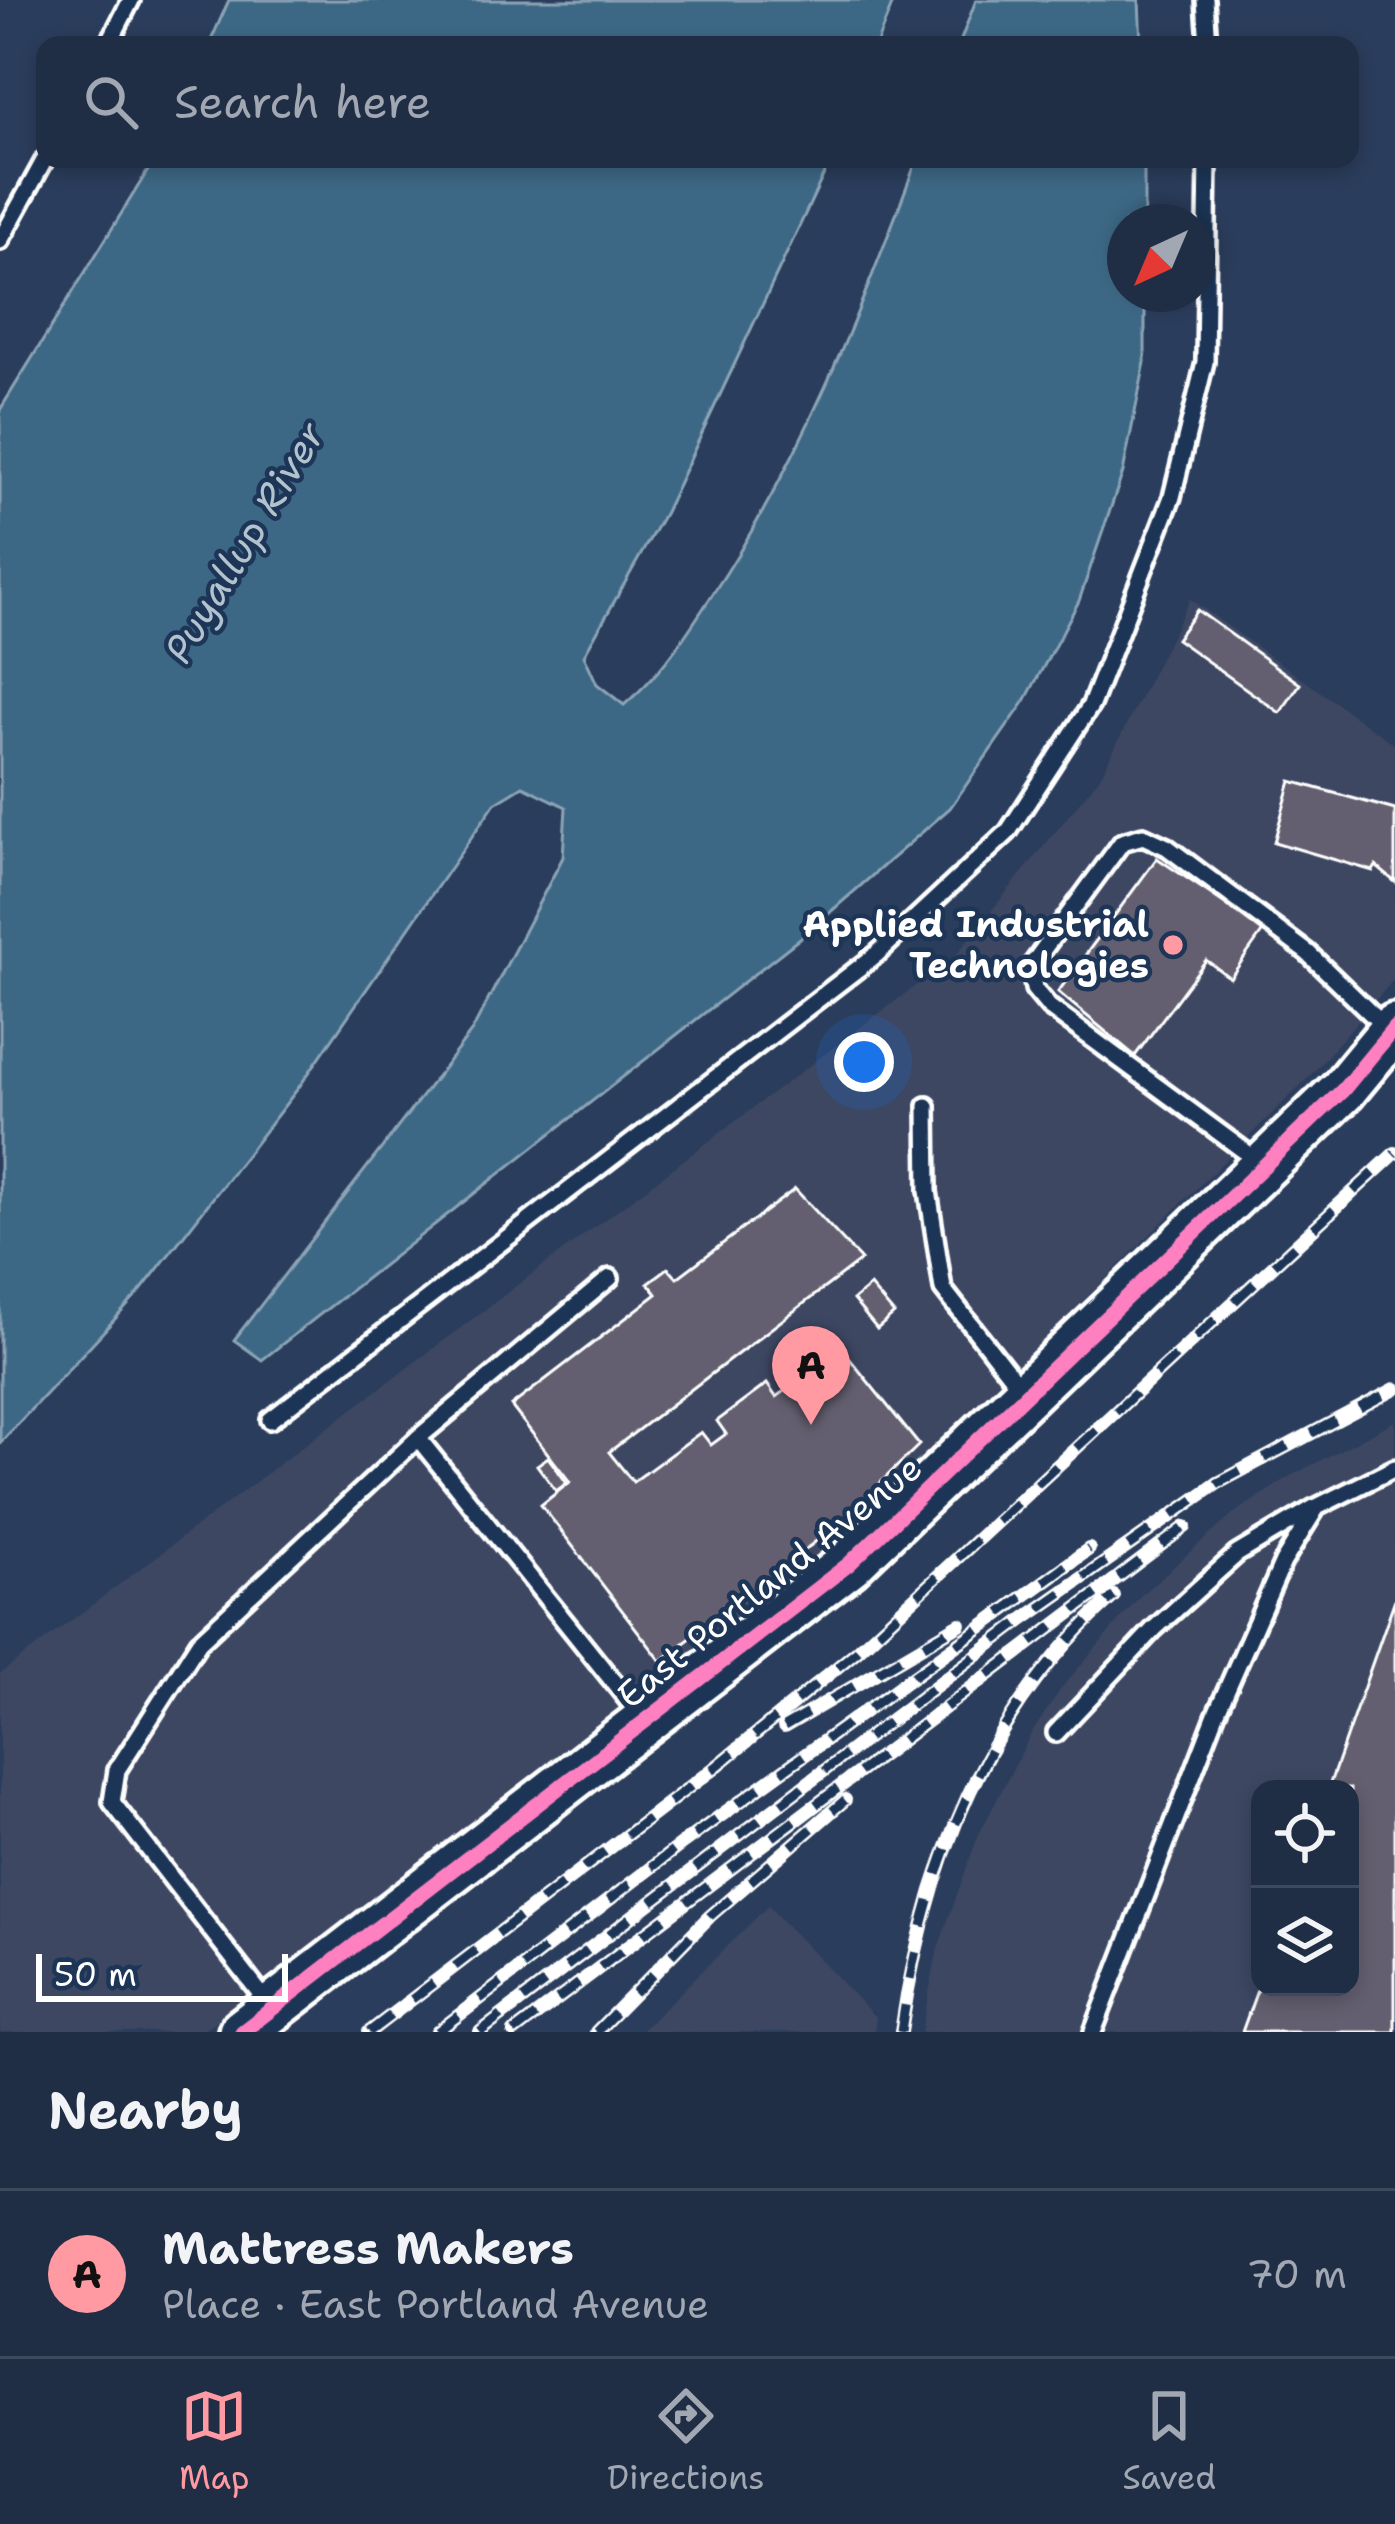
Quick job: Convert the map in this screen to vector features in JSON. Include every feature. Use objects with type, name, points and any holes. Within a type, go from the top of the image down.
[{"type":"street","name":"East Portland Avenue","points":[[257,2020],[849,1564],[1343,1090],[1393,1030]]},
{"type":"lane","points":[[112,36],[130,0]]},
{"type":"lane","points":[[1205,0],[1207,36]]},
{"type":"lane","points":[[0,241],[40,168]]},
{"type":"lane","points":[[270,1420],[877,953],[1008,832],[1091,705],[1172,497],[1205,362],[1208,168]]},
{"type":"lane","points":[[1265,1166],[1049,1006],[1034,989],[1031,966],[1122,842],[1143,836],[1167,847],[1308,953],[1393,1030]]},
{"type":"lane","points":[[927,1106],[928,1190],[944,1289],[973,1334],[1028,1396]]},
{"type":"lane","points":[[257,2020],[112,1802],[117,1770],[199,1642],[418,1438],[610,1278]]},
{"type":"lane","points":[[418,1438],[646,1722]]},
{"type":"lane","points":[[1056,1732],[1154,1629],[1237,1554],[1395,1468]]},
{"type":"lane","points":[[1093,2032],[1216,1714],[1283,1562],[1317,1507]]},
{"type":"shaded area","points":[[1190,599],[1395,745],[1395,978],[1309,1077],[869,1513],[770,1597],[201,2032],[0,2032],[0,1674],[954,957],[1100,777]]},
{"type":"shaded area","points":[[1395,1421],[1395,2032],[921,2032],[938,1948],[978,1836],[1031,1734],[1063,1686],[1143,1593],[1236,1512],[1289,1477]]},
{"type":"shaded area","points":[[768,1906],[876,2018],[874,2032],[640,2032]]},
{"type":"water","points":[[229,0],[894,0],[880,36],[213,36]]},
{"type":"water","points":[[976,0],[1139,0],[1141,36],[962,36]]},
{"type":"water","name":"Puyallup River","points":[[149,168],[827,168],[665,512],[584,655],[597,684],[624,705],[681,641],[773,494],[850,329],[914,168],[1144,168],[1144,204],[1107,204],[1107,312],[1145,312],[1145,362],[1123,472],[1079,601],[1025,701],[950,808],[804,935],[262,1360],[234,1340],[472,1031],[563,857],[566,807],[523,786],[495,803],[299,1087],[139,1293],[0,1443],[0,410]]},
{"type":"building","points":[[1197,610],[1300,684],[1280,713],[1176,639]]},
{"type":"building","points":[[1291,781],[1395,810],[1395,882],[1376,866],[1373,871],[1274,842]]},
{"type":"building","name":"Applied Industrial Technologies","points":[[1157,858],[1264,930],[1230,978],[1206,960],[1135,1056],[1058,992]]},
{"type":"building","points":[[795,1189],[861,1260],[609,1452],[633,1482],[701,1432],[711,1445],[726,1434],[717,1421],[767,1384],[776,1397],[842,1349],[919,1445],[837,1525],[661,1661],[541,1505],[570,1482],[511,1406],[657,1294],[648,1283],[668,1268],[677,1278]]},
{"type":"building","points":[[870,1286],[894,1314],[877,1329],[853,1300]]},
{"type":"building","points":[[548,1457],[567,1483],[556,1491],[537,1465]]},
{"type":"building","points":[[1395,1599],[1395,2032],[1242,2032],[1255,1996],[1359,1996],[1359,1780],[1331,1780]]},
{"type":"railway","points":[[369,2032],[717,1766],[857,1651],[1395,1153]]},
{"type":"railway","points":[[480,2032],[1024,1619],[1218,1483],[1395,1389]]},
{"type":"railway","points":[[514,2032],[1185,1527]]},
{"type":"railway","points":[[437,2032],[683,1843],[1089,1549]]},
{"type":"railway","points":[[901,2032],[926,1909],[968,1794],[1030,1689],[1114,1596]]},
{"type":"railway","points":[[784,1727],[960,1624]]},
{"type":"railway","points":[[596,2032],[710,1916],[845,1800]]},
{"type":"cycle path","points":[[242,2032],[849,1564],[1343,1090],[1395,1027]]},
{"type":"place","name":"Applied Industrial Technologies","points":[[1173,945]]},
{"type":"place","name":"Mattress Makers","points":[[811,1425]]}]
